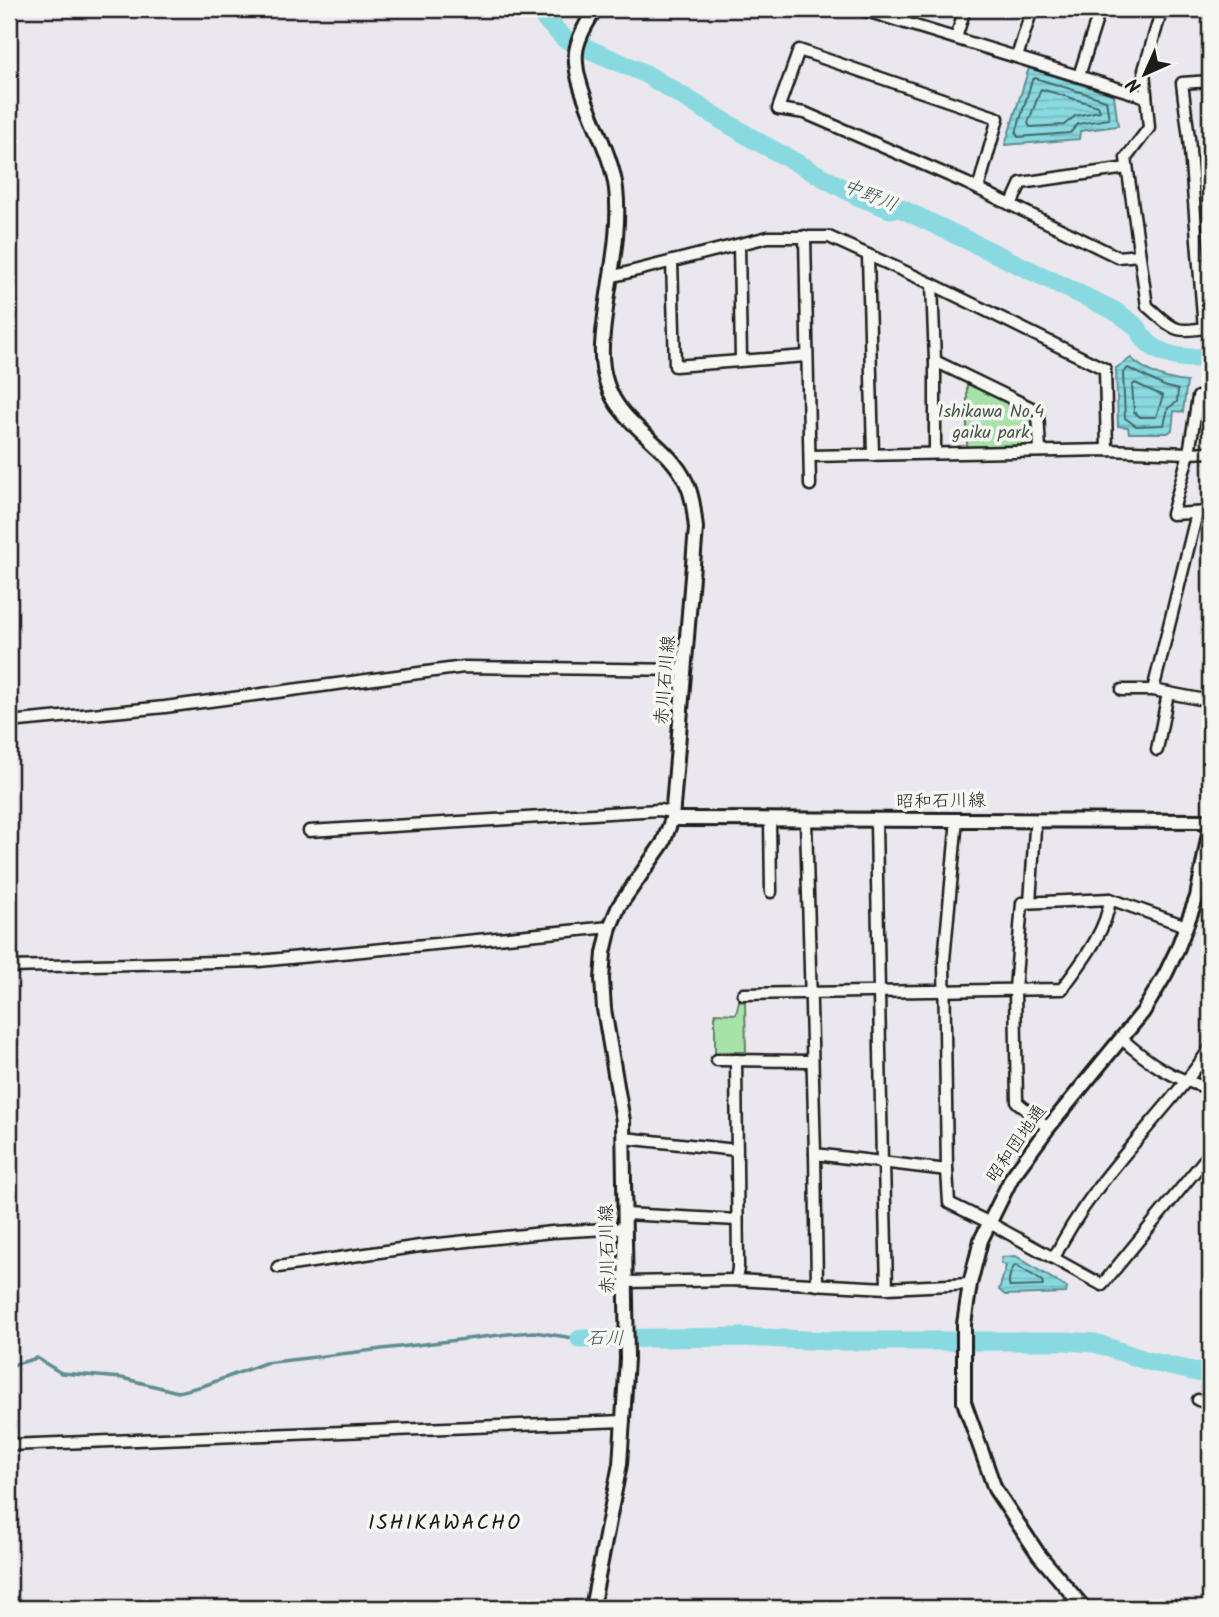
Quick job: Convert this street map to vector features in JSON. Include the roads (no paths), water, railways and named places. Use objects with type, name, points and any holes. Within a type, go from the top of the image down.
[{"type":"street","name":"赤川石川線","points":[[596,9],[579,41],[576,59],[578,80],[609,155],[616,189],[617,222],[601,351],[607,385],[616,404],[674,463],[686,481],[692,498],[696,528],[672,816],[663,843],[626,894],[610,927],[602,979],[604,1009],[617,1075],[624,1138],[627,1323],[625,1421]]},
{"type":"street","points":[[860,9],[895,14],[956,38],[1146,97]]},
{"type":"street","points":[[956,38],[965,9]]},
{"type":"street","points":[[1017,57],[1032,9]]},
{"type":"street","points":[[1079,76],[1100,9]]},
{"type":"street","points":[[1163,9],[1144,70],[1149,128],[1126,158],[1147,306],[1173,328],[1188,332],[1207,328],[1182,83],[1210,80]]},
{"type":"street","points":[[978,188],[998,118],[799,50],[778,109],[805,113],[978,188],[1118,257],[1139,255]]},
{"type":"street","points":[[1011,205],[1021,183],[1127,168]]},
{"type":"street","points":[[805,236],[810,485]]},
{"type":"street","points":[[610,276],[768,237],[828,237],[932,284],[1105,369],[1107,450]]},
{"type":"street","points":[[739,245],[741,360]]},
{"type":"street","points":[[868,255],[873,455]]},
{"type":"street","points":[[672,261],[675,366],[806,356]]},
{"type":"street","points":[[932,284],[936,361],[936,453]]},
{"type":"street","points":[[936,361],[1038,411],[1040,451]]},
{"type":"street","points":[[1198,397],[1189,453],[1172,514],[1210,512]]},
{"type":"street","points":[[810,456],[1107,450],[1210,452]]},
{"type":"street","points":[[1153,690],[1197,513]]},
{"type":"street","points":[[9,722],[165,707],[464,667],[685,670]]},
{"type":"street","points":[[1122,691],[1153,690],[1210,701]]},
{"type":"street","points":[[1157,750],[1168,693]]},
{"type":"street","points":[[309,831],[659,810],[672,816]]},
{"type":"street","name":"昭和石川線","points":[[672,816],[876,821],[1210,821]]},
{"type":"street","points":[[957,819],[944,960],[949,1203],[1102,1285],[1210,1153]]},
{"type":"street","points":[[770,820],[771,892]]},
{"type":"street","points":[[806,820],[817,1284]]},
{"type":"street","points":[[876,821],[887,1288]]},
{"type":"street","name":"昭和団地通","points":[[1084,1608],[1040,1555],[995,1489],[964,1402],[962,1361],[970,1284],[988,1222],[1012,1177],[1048,1128],[1122,1039],[1155,993],[1197,897],[1210,828]]},
{"type":"street","points":[[1030,902],[1035,829]]},
{"type":"street","points":[[743,994],[1062,989],[1080,965],[1100,929],[1109,909],[1110,899]]},
{"type":"street","points":[[1048,1128],[1017,1102],[1015,989],[1022,903],[1110,899],[1186,926]]},
{"type":"street","points":[[9,967],[260,961],[610,927]]},
{"type":"street","points":[[1122,1039],[1160,1070],[1210,1088]]},
{"type":"street","points":[[1054,1258],[1066,1233],[1089,1199],[1210,1048]]},
{"type":"street","points":[[717,1059],[811,1061]]},
{"type":"street","points":[[736,1059],[736,1280]]},
{"type":"street","points":[[624,1138],[736,1150]]},
{"type":"street","points":[[815,1154],[947,1170]]},
{"type":"street","points":[[625,1214],[737,1220]]},
{"type":"street","points":[[278,1266],[552,1231],[625,1228]]},
{"type":"street","points":[[626,1282],[736,1280],[887,1288],[970,1284]]},
{"type":"street","points":[[1198,1400],[1210,1404]]},
{"type":"street","points":[[9,1445],[625,1421],[614,1500],[592,1608]]},
{"type":"water","points":[[1029,68],[1114,95],[1118,126],[1080,131],[1079,139],[1005,145]]},
{"type":"water","points":[[1131,358],[1157,375],[1187,382],[1183,412],[1174,411],[1172,430],[1168,433],[1129,433],[1128,427],[1118,426],[1116,368]]},
{"type":"water","points":[[1016,1256],[1067,1288],[1066,1293],[1005,1295],[999,1290],[1006,1266],[1001,1263],[1002,1257]]},
{"type":"waterway","name":"中野川","points":[[541,9],[545,19],[565,39],[644,73],[755,140],[857,196],[890,209],[900,208],[1113,310],[1134,324],[1149,343],[1164,353],[1192,358],[1210,356]]},
{"type":"waterway","name":"石川","points":[[9,1366],[37,1358],[61,1373],[122,1378],[178,1392],[203,1386],[265,1363],[534,1332],[580,1339]]},
{"type":"waterway","name":"石川","points":[[580,1339],[743,1337],[828,1341],[1066,1341],[1095,1343],[1148,1361],[1210,1375]]},
{"type":"district","name":"ISHIKAWACHO","points":[[445,1523]]},
{"type":"park label","name":"Ishikawa No.4 gaiku park","points":[[991,422]]}]
